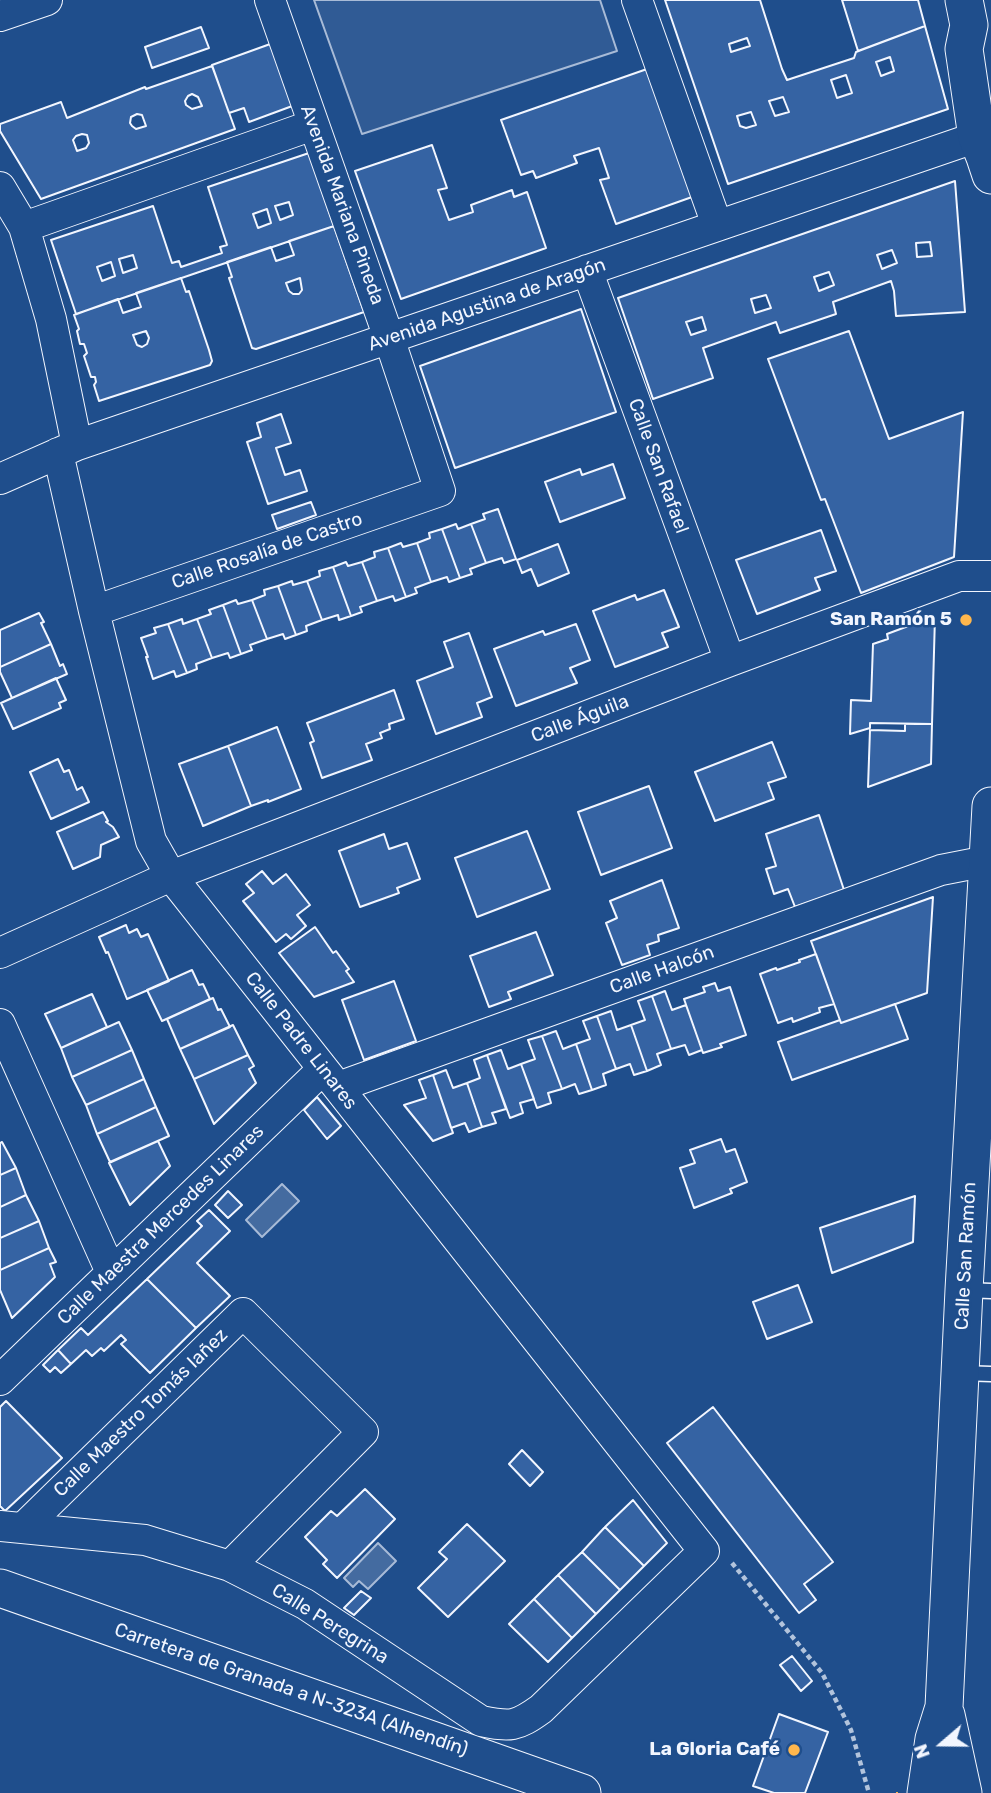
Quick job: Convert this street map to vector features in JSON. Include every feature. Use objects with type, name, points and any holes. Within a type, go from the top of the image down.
[{"type":"street","points":[[0,16],[47,0]]},
{"type":"street","name":"Avenida Mariana Pineda","points":[[270,0],[440,491]]},
{"type":"street","points":[[637,0],[717,225]]},
{"type":"street","points":[[975,12],[964,49],[986,157]]},
{"type":"street","points":[[24,227],[313,125]]},
{"type":"street","name":"Avenida Agustina de Aragón","points":[[0,479],[67,449],[717,225],[986,157]]},
{"type":"street","name":"Calle Padre Linares","points":[[0,187],[24,227],[51,319],[67,449],[94,611],[151,841],[171,876],[704,1551]]},
{"type":"street","name":"Calle San Rafael","points":[[587,270],[730,661]]},
{"type":"street","name":"Calle Rosalía de Castro","points":[[94,611],[440,491]]},
{"type":"street","name":"Calle Águila","points":[[0,953],[171,876],[730,661],[958,576],[991,576]]},
{"type":"street","name":"Calle San Ramón","points":[[926,1793],[934,1739],[944,1707],[976,1373],[991,806]]},
{"type":"street","name":"Calle Halcón","points":[[330,1078],[941,870],[988,882]]},
{"type":"street","points":[[0,1024],[111,1272]]},
{"type":"street","name":"Calle Maestra Mercedes Linares","points":[[0,1380],[111,1272],[330,1078]]},
{"type":"street","name":"Calle Maestro Tomás Iañez","points":[[12,1527],[243,1313],[363,1432],[230,1566]]},
{"type":"street","name":"Calle Peregrina","points":[[12,1527],[145,1540],[230,1566],[305,1604],[481,1721],[505,1726],[525,1721],[541,1709],[704,1551]]},
{"type":"street","name":"Carretera de Granada a N-323A (Alhendín)","points":[[0,1588],[582,1793]]},
{"type":"street","name":"Calle San Ramón","points":[[944,1707],[963,1793]]},
{"type":"path","points":[[704,1551],[726,1556],[822,1673],[850,1730],[869,1793]]},
{"type":"shaded area","points":[[314,0],[600,0],[617,51],[362,134]]},
{"type":"shaded area","points":[[282,1184],[299,1201],[262,1237],[246,1220]]},
{"type":"shaded area","points":[[378,1543],[396,1561],[368,1589],[359,1581],[353,1587],[344,1578]]},
{"type":"building","points":[[665,0],[760,0],[787,80],[854,58],[856,52],[925,26],[948,109],[728,184]],"holes":[[[747,38],[750,46],[731,52],[729,44]],[[890,57],[894,71],[881,76],[876,62]],[[846,75],[852,93],[837,98],[831,80]],[[783,97],[789,112],[775,116],[769,101]],[[751,112],[756,125],[746,128],[740,126],[737,116]]]},
{"type":"building","points":[[842,0],[918,0],[925,26],[858,51]]},
{"type":"building","points":[[201,27],[209,48],[152,68],[145,47]]},
{"type":"building","points":[[273,43],[295,105],[249,122],[244,108],[229,113],[212,65]]},
{"type":"building","points":[[212,66],[235,129],[41,199],[0,131],[0,124],[61,102],[67,118],[145,87],[146,89]],"holes":[[[192,94],[198,97],[202,106],[192,109],[186,105],[185,101]],[[142,115],[146,126],[136,129],[130,123],[131,117]],[[87,135],[89,143],[86,148],[77,151],[73,140],[76,136]]]},
{"type":"building","points":[[647,69],[692,197],[616,224],[600,180],[609,178],[599,148],[574,156],[577,163],[536,178],[533,171],[521,175],[501,120]]},
{"type":"building","points":[[432,145],[447,188],[438,190],[449,220],[473,212],[471,205],[512,190],[514,197],[527,192],[546,248],[401,299],[355,171]]},
{"type":"building","points":[[309,153],[334,226],[76,314],[51,240],[153,206],[172,263],[179,261],[181,267],[222,253],[220,247],[227,245],[208,187]],"holes":[[[289,202],[293,215],[280,220],[275,206]],[[267,209],[271,223],[258,228],[253,214]],[[133,255],[137,268],[123,273],[119,259]],[[111,262],[115,276],[102,281],[97,267]]]},
{"type":"building","points":[[955,181],[965,312],[896,316],[891,281],[833,302],[836,314],[780,333],[776,322],[703,348],[713,378],[653,399],[618,298]],"holes":[[[930,242],[932,256],[917,257],[916,243]],[[892,250],[897,263],[882,269],[877,255]],[[829,272],[834,285],[819,291],[814,277]],[[766,295],[771,308],[755,313],[751,299]],[[702,317],[706,330],[691,335],[686,322]]]},
{"type":"building","points":[[334,226],[364,312],[256,349],[252,348],[229,278],[232,277],[227,262],[271,247],[276,261],[294,255],[289,241]],"holes":[[[300,278],[302,290],[299,294],[293,294],[286,283]]]},
{"type":"building","points":[[181,278],[186,292],[189,291],[212,361],[210,365],[99,401],[94,385],[95,377],[91,377],[84,356],[87,353],[84,344],[80,344],[74,315],[118,299],[123,313],[141,307],[136,293]],"holes":[[[146,331],[149,338],[147,344],[142,347],[137,345],[133,335]]]},
{"type":"building","points":[[581,309],[616,412],[455,468],[420,366]]},
{"type":"building","points":[[849,331],[889,439],[963,412],[954,557],[861,593],[825,499],[821,500],[768,359]]},
{"type":"building","points":[[281,414],[291,443],[276,448],[285,475],[300,470],[307,491],[268,504],[247,442],[261,437],[257,423]]},
{"type":"building","points":[[613,464],[625,498],[560,522],[545,482],[580,469],[582,475]]},
{"type":"building","points":[[311,502],[316,515],[277,529],[272,515]]},
{"type":"building","points":[[498,509],[516,559],[504,563],[502,558],[486,563],[471,524],[485,519],[483,514]]},
{"type":"building","points":[[456,524],[458,529],[471,524],[486,563],[470,569],[472,574],[460,578],[442,529]]},
{"type":"building","points":[[442,529],[460,578],[449,582],[447,577],[431,582],[417,543],[430,538],[429,533]]},
{"type":"building","points":[[821,530],[836,571],[815,578],[820,590],[757,614],[736,560]]},
{"type":"building","points":[[401,543],[403,547],[417,543],[431,582],[415,588],[417,593],[406,597],[388,548]]},
{"type":"building","points":[[558,544],[569,573],[538,586],[531,569],[522,573],[517,560]]},
{"type":"building","points":[[388,548],[406,597],[395,601],[393,596],[377,601],[362,562],[375,557],[374,552]]},
{"type":"building","points":[[346,562],[348,566],[362,562],[377,601],[360,607],[362,612],[351,616],[333,567]]},
{"type":"building","points":[[333,567],[351,616],[339,620],[338,615],[322,620],[307,581],[320,576],[319,571]]},
{"type":"building","points":[[292,581],[293,585],[307,581],[322,620],[306,626],[307,631],[296,635],[278,586]]},
{"type":"building","points":[[278,586],[296,635],[285,639],[283,634],[267,639],[252,600],[265,595],[264,590]]},
{"type":"building","points":[[664,590],[679,627],[662,633],[668,647],[615,667],[593,611],[635,595],[637,600]]},
{"type":"building","points":[[236,600],[238,604],[252,600],[267,639],[250,645],[252,650],[241,654],[223,605]]},
{"type":"building","points":[[223,605],[241,654],[230,658],[228,653],[212,658],[197,619],[211,614],[209,610]]},
{"type":"building","points":[[39,613],[51,644],[0,667],[0,630]]},
{"type":"building","points":[[935,616],[932,724],[870,723],[870,728],[850,734],[851,700],[871,701],[873,644],[888,639],[887,634]]},
{"type":"building","points":[[182,619],[183,624],[197,619],[212,658],[196,664],[197,669],[187,673],[168,624]]},
{"type":"building","points":[[168,624],[187,673],[176,677],[174,671],[153,679],[141,638],[156,633],[154,628]]},
{"type":"building","points":[[576,624],[590,660],[570,668],[577,683],[516,706],[494,649],[543,631],[545,635]]},
{"type":"building","points":[[469,633],[492,697],[477,703],[482,717],[436,734],[417,681],[453,667],[444,642]]},
{"type":"building","points":[[51,644],[60,666],[63,664],[67,674],[12,698],[0,667]]},
{"type":"building","points":[[56,678],[66,700],[59,703],[61,708],[13,729],[1,703]]},
{"type":"building","points":[[394,690],[404,719],[389,724],[390,729],[380,733],[382,738],[366,744],[372,760],[322,778],[310,743],[314,741],[307,723]]},
{"type":"building","points":[[905,724],[932,724],[931,764],[868,787],[870,730],[905,731]]},
{"type":"building","points":[[277,727],[301,789],[251,806],[228,746]]},
{"type":"building","points":[[772,742],[786,777],[768,783],[774,799],[715,821],[695,772]]},
{"type":"building","points":[[228,746],[251,806],[203,826],[179,764]]},
{"type":"building","points":[[58,759],[64,772],[69,770],[77,790],[82,787],[89,802],[51,819],[30,772]]},
{"type":"building","points":[[649,786],[672,848],[601,875],[578,812]]},
{"type":"building","points":[[103,812],[108,821],[106,822],[119,837],[101,845],[100,857],[73,869],[57,832]]},
{"type":"building","points":[[819,815],[844,890],[795,907],[788,889],[774,894],[766,869],[776,866],[766,834]]},
{"type":"building","points":[[527,831],[550,889],[477,917],[455,858]]},
{"type":"building","points":[[384,834],[389,849],[407,843],[420,879],[397,888],[399,893],[360,907],[339,851]]},
{"type":"building","points":[[262,871],[273,884],[286,874],[310,905],[297,915],[306,926],[291,939],[286,934],[276,942],[243,901],[254,893],[246,884]]},
{"type":"building","points":[[662,880],[679,928],[658,935],[659,941],[647,945],[650,955],[622,965],[606,923],[617,918],[610,901]]},
{"type":"building","points":[[933,897],[927,993],[841,1023],[811,941]]},
{"type":"building","points":[[126,925],[129,933],[137,929],[141,937],[148,934],[169,981],[127,999],[99,937]]},
{"type":"building","points":[[315,927],[333,953],[336,951],[349,969],[346,971],[354,982],[314,997],[279,953]]},
{"type":"building","points":[[536,932],[553,975],[508,992],[511,999],[489,1007],[470,956]]},
{"type":"building","points":[[816,954],[834,1004],[819,1008],[820,1012],[793,1022],[792,1018],[778,1023],[760,974],[800,962],[799,960]]},
{"type":"building","points":[[192,970],[210,999],[162,1021],[147,990]]},
{"type":"building","points":[[394,981],[416,1041],[364,1060],[342,1000]]},
{"type":"building","points":[[715,983],[718,991],[730,987],[746,1035],[703,1053],[684,999],[705,992],[703,987]]},
{"type":"building","points":[[665,991],[672,1010],[686,1005],[702,1050],[689,1055],[685,1045],[671,1049],[652,996]]},
{"type":"building","points":[[92,994],[107,1027],[61,1048],[45,1014]]},
{"type":"building","points":[[652,996],[671,1049],[657,1054],[661,1065],[647,1071],[631,1025],[645,1020],[638,1001]]},
{"type":"building","points":[[213,998],[230,1027],[180,1049],[167,1019]]},
{"type":"building","points":[[895,1004],[908,1039],[792,1080],[778,1042]]},
{"type":"building","points":[[611,1011],[617,1030],[631,1025],[647,1071],[634,1075],[630,1064],[616,1069],[597,1016]]},
{"type":"building","points":[[597,1016],[616,1069],[603,1074],[606,1085],[592,1090],[576,1044],[590,1039],[583,1021]]},
{"type":"building","points":[[119,1022],[132,1050],[72,1077],[61,1048]]},
{"type":"building","points":[[233,1025],[248,1055],[194,1079],[180,1049]]},
{"type":"building","points":[[556,1031],[563,1049],[576,1044],[592,1090],[579,1094],[575,1084],[562,1089],[542,1036]]},
{"type":"building","points":[[542,1036],[562,1089],[548,1093],[551,1103],[537,1108],[521,1064],[535,1059],[528,1040]]},
{"type":"building","points":[[132,1050],[144,1079],[86,1105],[72,1077]]},
{"type":"building","points":[[501,1050],[508,1069],[521,1064],[534,1099],[520,1103],[523,1113],[510,1118],[487,1055]]},
{"type":"building","points":[[248,1055],[254,1066],[249,1069],[256,1083],[214,1124],[194,1079]]},
{"type":"building","points":[[487,1055],[506,1109],[492,1113],[496,1123],[482,1127],[467,1083],[480,1078],[474,1060]]},
{"type":"building","points":[[446,1070],[453,1088],[467,1083],[482,1127],[469,1132],[465,1123],[451,1128],[433,1075]]},
{"type":"building","points":[[433,1075],[453,1133],[433,1141],[404,1105],[426,1098],[419,1080]]},
{"type":"building","points":[[144,1079],[156,1107],[97,1134],[86,1105]]},
{"type":"building","points":[[317,1097],[341,1126],[327,1139],[304,1110]]},
{"type":"building","points":[[156,1107],[169,1136],[110,1162],[97,1134]]},
{"type":"building","points":[[721,1139],[726,1152],[735,1149],[747,1182],[730,1189],[732,1193],[694,1208],[680,1168],[695,1163],[690,1150]]},
{"type":"building","points":[[158,1141],[170,1166],[130,1205],[109,1163]]},
{"type":"building","points":[[2,1142],[16,1168],[0,1175],[0,1143]]},
{"type":"building","points":[[16,1168],[26,1195],[0,1207],[0,1175]]},
{"type":"building","points":[[228,1191],[242,1205],[228,1218],[215,1205]]},
{"type":"building","points":[[26,1195],[39,1221],[0,1238],[0,1207]]},
{"type":"building","points":[[915,1196],[913,1242],[832,1273],[820,1228]]},
{"type":"building","points":[[209,1210],[230,1231],[197,1263],[230,1296],[196,1328],[147,1279],[202,1226],[197,1221]]},
{"type":"building","points":[[39,1221],[49,1248],[0,1270],[0,1238]]},
{"type":"building","points":[[49,1248],[56,1262],[50,1264],[55,1277],[12,1318],[0,1290],[0,1270]]},
{"type":"building","points":[[147,1279],[196,1328],[150,1373],[121,1344],[126,1340],[121,1335],[104,1351],[101,1348],[92,1356],[86,1350],[71,1364],[58,1350],[81,1328],[88,1335]]},
{"type":"building","points":[[798,1285],[812,1322],[767,1339],[753,1302]]},
{"type":"building","points":[[58,1350],[71,1364],[61,1373],[55,1367],[50,1372],[43,1365]]},
{"type":"building","points":[[6,1401],[62,1458],[5,1511],[0,1506],[0,1407]]},
{"type":"building","points":[[713,1407],[833,1562],[804,1584],[816,1600],[799,1613],[667,1443]]},
{"type":"building","points":[[522,1450],[543,1472],[530,1486],[509,1464]]},
{"type":"building","points":[[365,1489],[395,1519],[337,1578],[323,1564],[327,1560],[305,1537],[331,1511],[337,1516]]},
{"type":"building","points":[[633,1500],[667,1543],[644,1566],[605,1527]]},
{"type":"building","points":[[467,1524],[505,1561],[448,1617],[418,1588],[447,1559],[439,1552]]},
{"type":"building","points":[[605,1527],[644,1566],[620,1590],[582,1552]]},
{"type":"building","points":[[582,1552],[620,1590],[596,1614],[558,1575]]},
{"type":"building","points":[[558,1575],[596,1614],[572,1638],[534,1599]]},
{"type":"building","points":[[361,1591],[371,1598],[354,1615],[344,1608]]},
{"type":"building","points":[[534,1599],[572,1638],[548,1662],[509,1624]]},
{"type":"building","points":[[792,1656],[812,1681],[801,1691],[780,1665]]},
{"type":"building","name":"La Gloria Café","points":[[779,1714],[828,1732],[805,1793],[774,1793],[753,1786]]},
{"type":"place","name":"San Ramón 5","points":[[966,620]]},
{"type":"place","name":"La Gloria Café","points":[[794,1750]]}]
